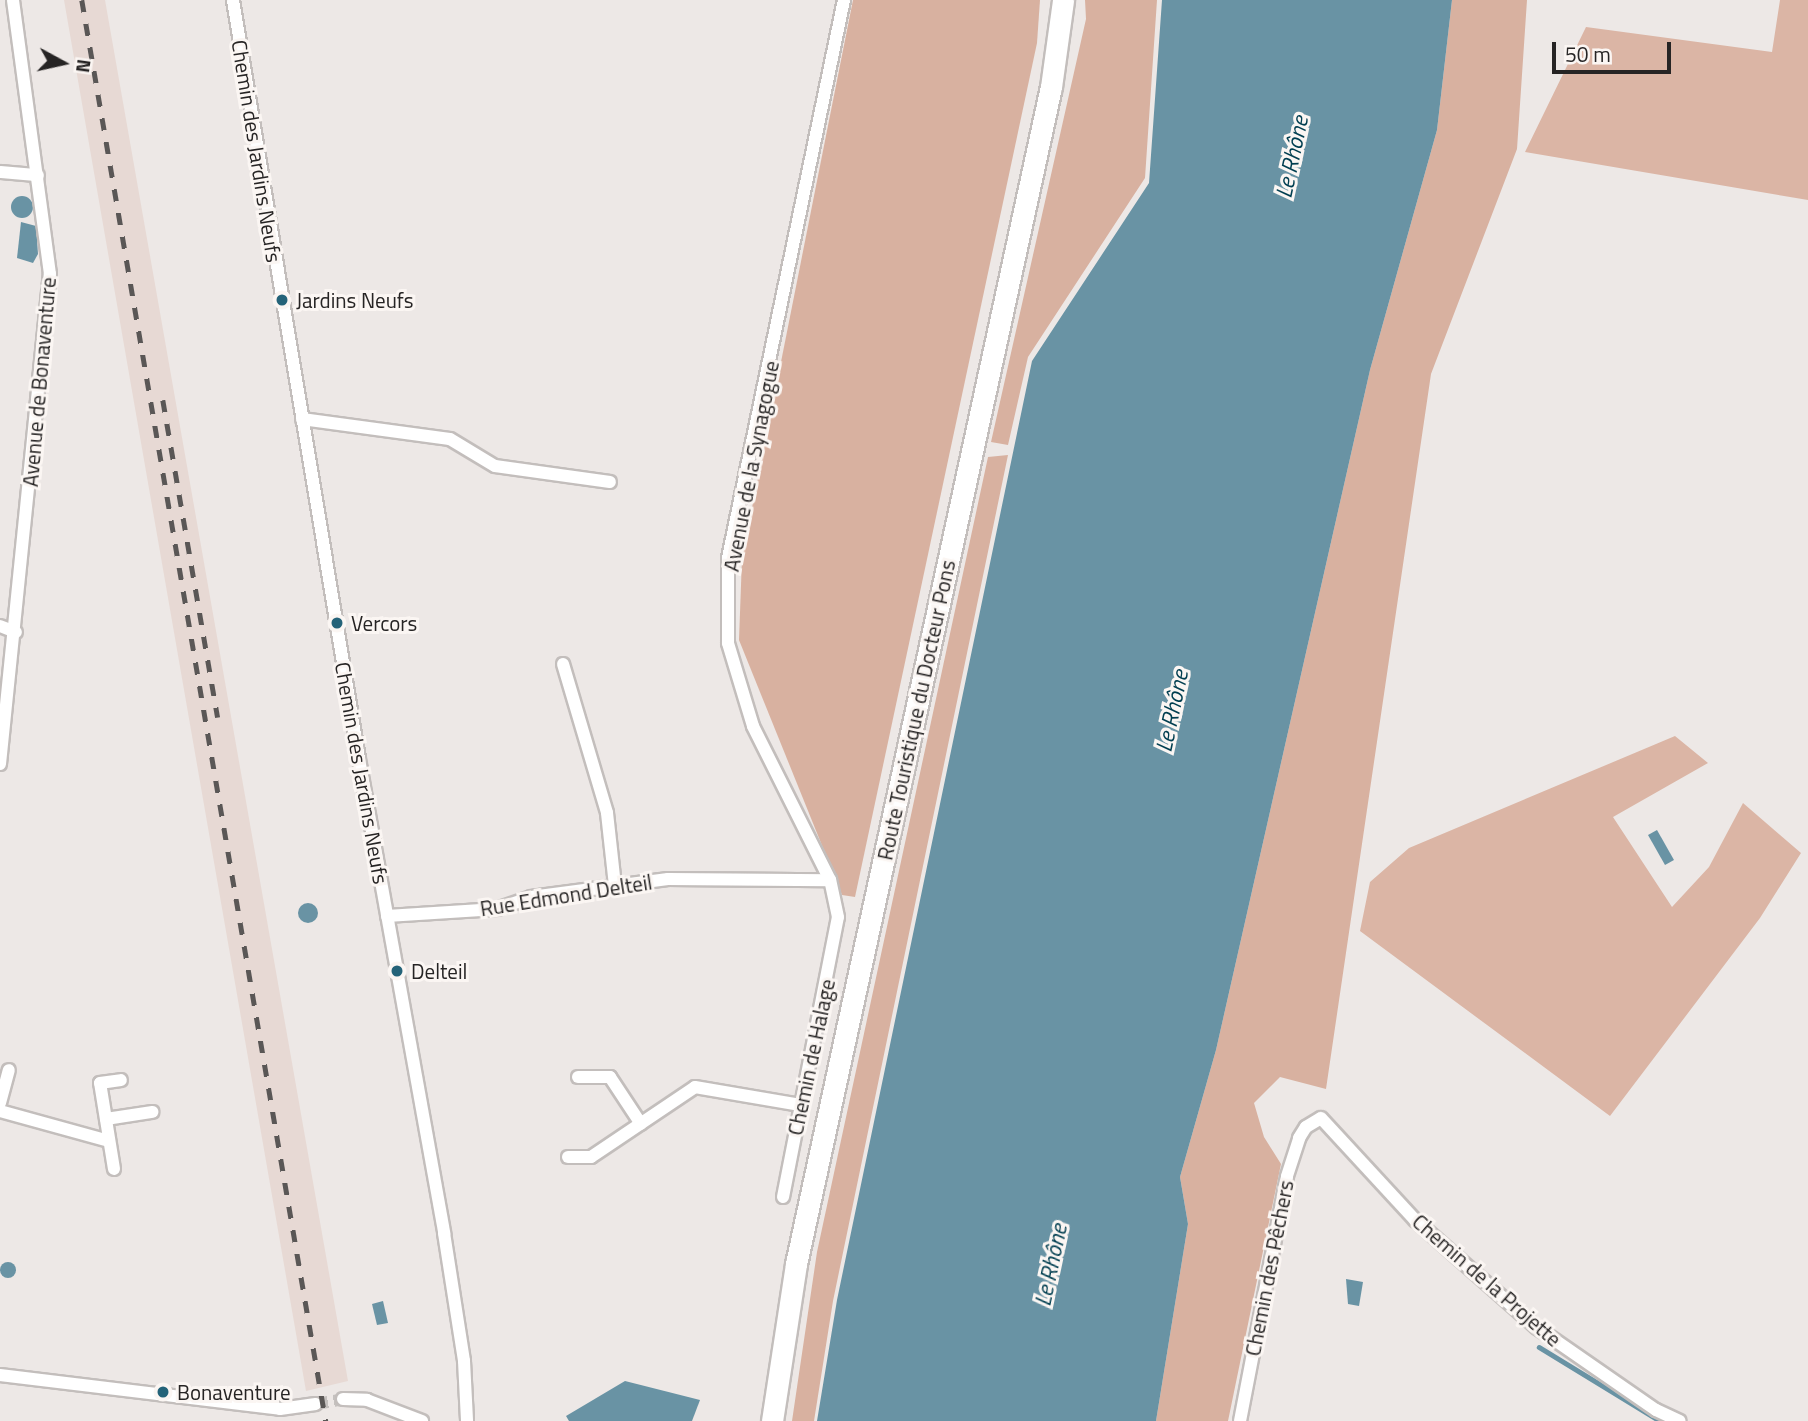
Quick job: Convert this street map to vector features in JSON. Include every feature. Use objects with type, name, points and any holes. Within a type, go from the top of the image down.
[{"type":"highway","name":"Route Touristique du Docteur Pons","points":[[772,1421],[796,1264],[1048,99],[1063,0]]},
{"type":"street","name":"Avenue de Bonaventure","points":[[0,764],[16,632],[50,274],[13,0]]},
{"type":"street","name":"Chemin des Jardins Neufs","points":[[233,0],[302,418],[456,1310],[467,1421]]},
{"type":"street","name":"Avenue de la Synagogue","points":[[838,918],[830,880],[753,726],[728,643],[728,558],[844,0]]},
{"type":"street","points":[[0,172],[38,175]]},
{"type":"street","points":[[302,418],[450,439],[495,466],[610,482]]},
{"type":"street","points":[[0,626],[16,632]]},
{"type":"street","points":[[563,664],[607,813],[615,886]]},
{"type":"street","name":"Rue Edmond Delteil","points":[[387,916],[498,909],[531,897],[668,879],[830,880]]},
{"type":"street","name":"Chemin de Halage","points":[[783,1197],[838,918]]},
{"type":"street","points":[[0,1103],[9,1070]]},
{"type":"street","points":[[578,1077],[610,1077],[641,1124]]},
{"type":"street","points":[[114,1168],[100,1083],[121,1080]]},
{"type":"street","points":[[568,1157],[591,1157],[695,1087],[800,1105]]},
{"type":"street","points":[[0,1111],[109,1141]]},
{"type":"street","points":[[106,1119],[152,1112]]},
{"type":"street","name":"Chemin des Pêchers","points":[[1240,1421],[1287,1176],[1299,1138],[1313,1121]]},
{"type":"street","name":"Chemin de la Projette","points":[[1313,1121],[1328,1122],[1415,1220],[1536,1327],[1656,1410],[1680,1421]]},
{"type":"street","points":[[0,1376],[280,1409],[316,1404]]},
{"type":"street","points":[[343,1399],[367,1400],[422,1421]]},
{"type":"shaded area","points":[[64,0],[105,0],[348,1381],[306,1391]]},
{"type":"shaded area","points":[[853,0],[1040,0],[1037,43],[855,897],[842,895],[739,640],[742,558]]},
{"type":"shaded area","points":[[1085,0],[1157,0],[1145,178],[1028,357],[1008,445],[991,442],[1086,19]]},
{"type":"shaded area","points":[[1452,0],[1527,0],[1517,149],[1431,374],[1326,1089],[1280,1077],[1254,1103],[1264,1137],[1281,1164],[1228,1421],[1156,1421],[1188,1224],[1180,1177],[1216,1050],[1370,370],[1437,130]]},
{"type":"shaded area","points":[[1780,0],[1808,0],[1808,200],[1525,152],[1586,27],[1772,52]]},
{"type":"shaded area","points":[[1008,455],[833,1301],[814,1421],[792,1421],[817,1252],[988,457]]},
{"type":"shaded area","points":[[1675,736],[1708,763],[1613,817],[1672,907],[1709,867],[1743,803],[1801,853],[1760,918],[1610,1116],[1360,931],[1370,882],[1409,848]]},
{"type":"water","name":"Le Rhône","points":[[1162,0],[1452,0],[1437,130],[1370,370],[1216,1050],[1180,1177],[1188,1224],[1156,1421],[817,1421],[837,1300],[1032,361],[1149,183]]},
{"type":"water","points":[[22,196],[30,199],[33,207],[30,215],[22,218],[14,215],[11,207],[14,199]]},
{"type":"water","points":[[21,222],[36,226],[38,254],[33,263],[17,258]]},
{"type":"water","points":[[1657,830],[1674,860],[1665,865],[1648,835]]},
{"type":"water","points":[[308,903],[315,906],[318,913],[315,920],[308,923],[301,920],[298,913],[301,906]]},
{"type":"water","points":[[8,1262],[16,1270],[8,1278],[0,1270]]},
{"type":"water","points":[[1346,1279],[1363,1282],[1359,1306],[1348,1304]]},
{"type":"water","points":[[383,1301],[388,1323],[377,1325],[372,1304]]},
{"type":"water","points":[[625,1381],[700,1400],[692,1421],[569,1421],[566,1416]]},
{"type":"waterway","points":[[1539,1347],[1660,1421]]},
{"type":"tunnel","points":[[316,1404],[343,1399]]},
{"type":"railway","points":[[82,0],[326,1421]]},
{"type":"railway","points":[[163,400],[218,717]]},
{"type":"place","name":"Jardins Neufs","points":[[282,300]]},
{"type":"place","name":"Vercors","points":[[337,623]]},
{"type":"place","name":"Delteil","points":[[397,971]]},
{"type":"place","name":"Bonaventure","points":[[163,1392]]}]
